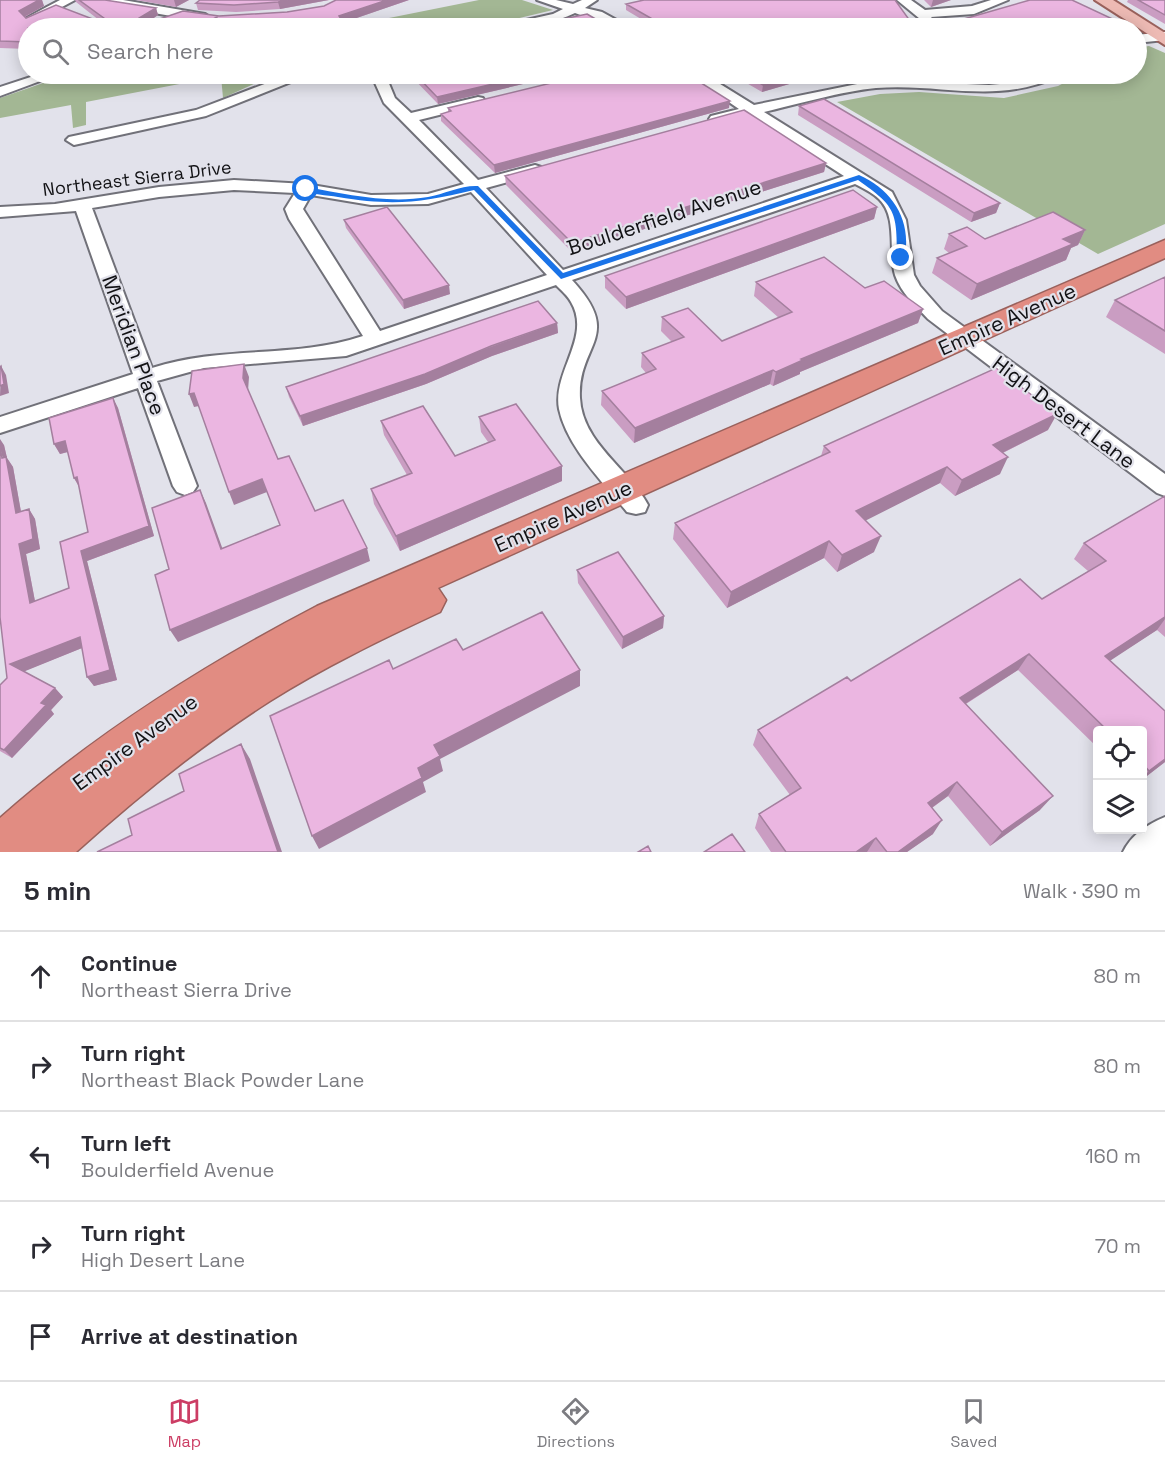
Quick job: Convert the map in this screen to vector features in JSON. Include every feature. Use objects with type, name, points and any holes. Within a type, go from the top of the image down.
[{"type":"highway","name":"Empire Avenue","points":[[972,344],[1165,248]]},
{"type":"highway","name":"Empire Avenue","points":[[0,850],[98,766],[184,704],[259,657],[331,618],[629,497],[972,344],[1165,266]]},
{"type":"highway","name":"Empire Avenue","points":[[40,852],[150,760],[226,706],[289,668],[629,497]]},
{"type":"main road","points":[[1103,0],[1131,18]]},
{"type":"main road","points":[[1147,28],[1163,38]]},
{"type":"street","points":[[32,18],[69,0]]},
{"type":"street","points":[[103,0],[214,18]]},
{"type":"street","points":[[543,0],[604,18]]},
{"type":"street","points":[[549,18],[591,0]]},
{"type":"street","points":[[903,0],[925,18]]},
{"type":"street","points":[[922,14],[974,10],[1002,0]]},
{"type":"street","points":[[167,18],[194,4]]},
{"type":"street","points":[[1147,39],[1163,38]]},
{"type":"street","points":[[0,92],[23,84]]},
{"type":"street","points":[[74,140],[100,132],[198,114],[237,102],[274,84]]},
{"type":"street","points":[[382,84],[389,100],[406,119],[476,187],[561,276],[581,301],[588,319],[588,340],[570,384],[568,399],[573,417],[585,438],[629,497]]},
{"type":"street","name":"High Desert Lane","points":[[712,84],[753,108],[886,196],[896,209],[901,224],[901,258],[909,286],[935,315],[1165,487]]},
{"type":"street","points":[[705,122],[753,108],[871,85],[910,84],[976,88],[1013,87],[1022,84]]},
{"type":"street","points":[[973,84],[976,88]]},
{"type":"street","points":[[406,119],[498,96]]},
{"type":"street","name":"Northeast Sierra Drive","points":[[0,212],[82,205],[196,188],[234,185],[306,189],[371,200],[428,199],[556,164]]},
{"type":"street","name":"Boulderfield Avenue","points":[[0,425],[146,377],[215,358],[314,355],[376,340],[859,177]]},
{"type":"street","points":[[306,189],[294,209],[298,219],[376,340]]},
{"type":"street","name":"Meridian Place","points":[[82,205],[185,486]]},
{"type":"street","points":[[1140,852],[1165,833]]},
{"type":"green space","points":[[479,0],[522,0],[553,10],[519,18],[389,18]]},
{"type":"green space","points":[[1147,46],[1165,53],[1165,224],[1098,254],[837,102],[880,94],[919,92],[1004,98],[1062,84],[1147,84]]},
{"type":"green space","points":[[40,84],[179,84],[86,102],[86,125],[73,128],[71,105],[0,118],[0,98]]},
{"type":"green space","points":[[222,84],[254,84],[223,98]]},
{"type":"building","points":[[0,0],[39,0],[19,11],[26,18],[18,18],[18,42],[0,41]]},
{"type":"building","points":[[79,0],[105,0],[156,8],[139,18],[104,18]]},
{"type":"building","points":[[200,0],[288,0],[234,5],[196,3]]},
{"type":"building","points":[[336,0],[387,0],[339,16],[340,18],[163,18],[183,11],[219,16],[287,12],[324,6]]},
{"type":"building","points":[[644,0],[895,0],[908,18],[650,18],[626,4]]},
{"type":"building","points":[[1030,0],[1072,0],[1110,18],[967,18]]},
{"type":"building","points":[[1138,0],[1165,0],[1165,15]]},
{"type":"building","points":[[56,5],[90,18],[26,18]]},
{"type":"building","points":[[587,14],[594,18],[568,18]]},
{"type":"building","points":[[425,84],[493,84],[437,97]]},
{"type":"building","points":[[547,84],[703,84],[730,101],[494,165],[441,114],[451,111],[448,108]]},
{"type":"building","points":[[824,99],[1000,203],[974,213],[799,106]]},
{"type":"building","points":[[744,110],[826,163],[572,243],[505,176]]},
{"type":"building","points":[[853,190],[877,207],[626,297],[605,276]]},
{"type":"building","points":[[387,207],[449,285],[403,300],[344,220]]},
{"type":"building","points":[[1053,212],[1085,230],[1063,239],[1073,244],[977,284],[937,258],[967,246],[949,234],[967,227],[985,239]]},
{"type":"building","points":[[824,257],[865,288],[884,281],[923,309],[801,359],[803,360],[776,372],[773,370],[635,428],[602,391],[656,369],[642,353],[684,337],[662,317],[688,308],[722,341],[792,312],[756,282]]},
{"type":"building","points":[[1165,277],[1165,331],[1115,300]]},
{"type":"building","points":[[538,301],[557,323],[491,346],[425,374],[300,416],[286,387]]},
{"type":"building","points":[[244,364],[243,378],[278,459],[289,456],[315,511],[343,500],[367,548],[170,630],[155,575],[169,569],[152,508],[200,490],[221,549],[280,525],[262,479],[229,492],[194,393],[189,394],[192,371]]},
{"type":"building","points":[[0,367],[4,384],[0,386]]},
{"type":"building","points":[[996,368],[1057,414],[993,445],[1008,457],[962,480],[947,467],[856,511],[881,536],[842,555],[829,541],[731,592],[675,523],[830,452],[824,446]]},
{"type":"building","points":[[113,398],[149,526],[81,551],[110,670],[87,677],[80,637],[10,664],[55,688],[41,703],[46,705],[4,750],[0,748],[0,685],[7,678],[0,617],[0,447],[2,458],[6,457],[16,513],[29,509],[33,539],[19,544],[30,603],[69,588],[60,542],[88,532],[77,477],[74,478],[65,441],[54,444],[49,418]]},
{"type":"building","points":[[516,404],[562,466],[396,536],[371,489],[412,473],[381,421],[423,406],[455,456],[495,440],[479,417]]},
{"type":"building","points":[[1165,496],[1165,617],[1105,656],[1165,711],[1165,759],[1149,771],[1147,769],[1147,726],[1103,726],[1029,654],[960,698],[1053,796],[1002,832],[957,782],[928,803],[942,820],[898,852],[887,852],[876,838],[856,852],[786,852],[759,814],[801,788],[758,730],[847,677],[851,681],[1020,579],[1042,599],[1106,561],[1084,543]]},
{"type":"building","points":[[618,552],[664,616],[623,637],[577,570]]},
{"type":"building","points":[[542,612],[580,670],[434,745],[440,756],[418,768],[422,778],[312,836],[270,716],[389,660],[393,669],[456,639],[463,650]]},
{"type":"building","points":[[241,744],[278,852],[97,852],[132,835],[128,819],[184,791],[179,774]]},
{"type":"building","points":[[732,834],[745,852],[704,852]]},
{"type":"building","points":[[648,846],[651,852],[638,852]]},
{"type":"route","points":[[306,189],[371,200],[399,201],[428,199],[476,187],[561,276],[859,177],[886,196],[896,209],[901,224],[901,258]]}]
